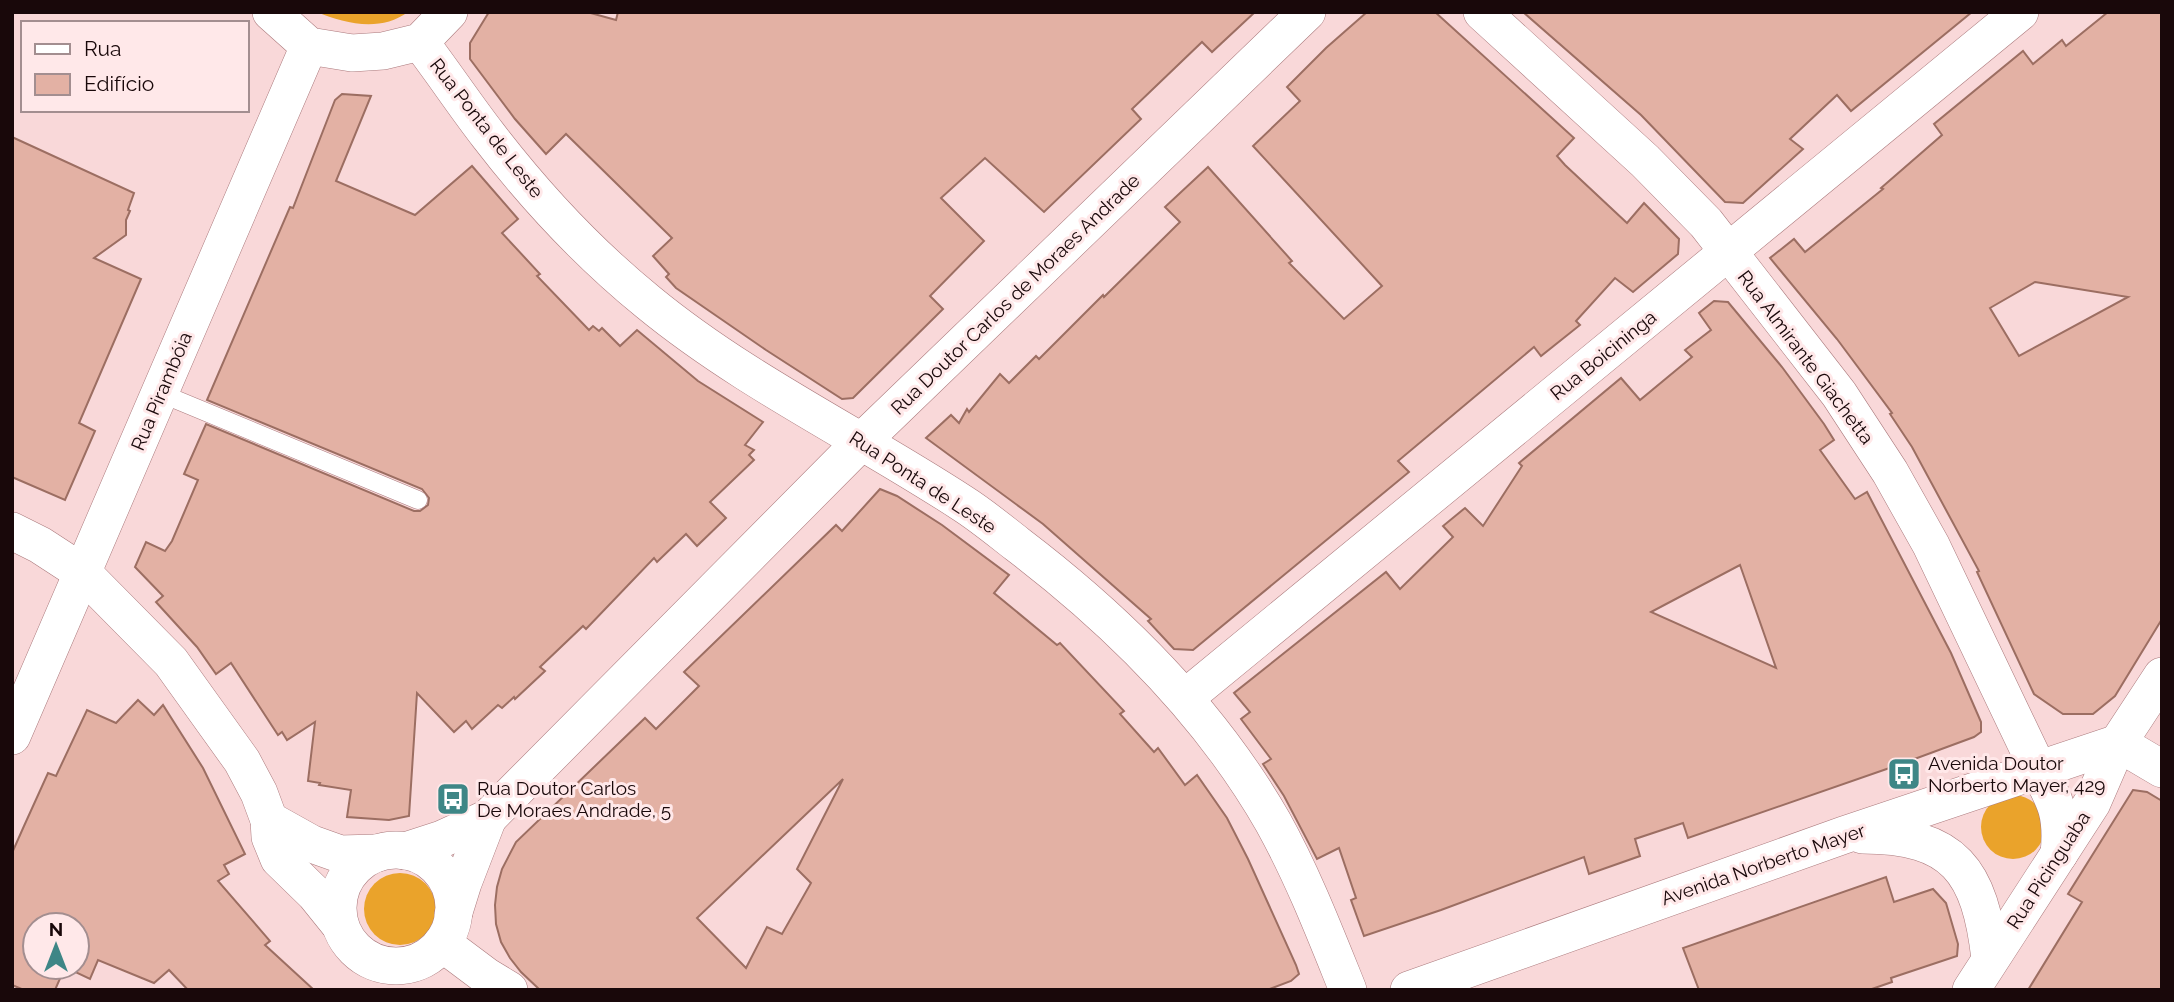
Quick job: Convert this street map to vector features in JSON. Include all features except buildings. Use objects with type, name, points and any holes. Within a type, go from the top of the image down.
[{"type":"street","points":[[271,12],[309,46],[352,53],[383,51],[419,42],[449,12]]},
{"type":"street","name":"Rua Doutor Carlos de Moraes Andrade","points":[[391,852],[442,839],[488,818],[861,442],[1307,12]]},
{"type":"street","name":"Rua Almirante Giachetta","points":[[1482,12],[1645,161],[1706,223],[1839,394],[1890,472],[1931,545],[2056,803],[2062,831],[2059,853]]},
{"type":"street","name":"Rua Boicininga","points":[[1185,698],[2020,12]]},
{"type":"street","name":"Rua Ponta de Leste","points":[[419,42],[488,136],[548,205],[599,258],[647,301],[705,345],[768,386],[965,505],[1084,596],[1185,698],[1229,754],[1272,822],[1311,898],[1348,990]]},
{"type":"street","name":"Rua Pirambóia","points":[[12,736],[309,46]]},
{"type":"street","points":[[12,531],[40,545],[83,573],[170,662],[242,761],[259,793],[269,820],[270,837],[279,859],[315,894],[358,951],[371,960],[386,965],[417,961],[431,953],[448,929],[453,899],[442,872],[430,861],[391,852],[340,853],[312,844],[269,820]]},
{"type":"street","name":"Rua Picinguaba","points":[[1971,990],[2092,803],[2118,743],[2162,676]]},
{"type":"street","points":[[2118,743],[2162,769]]},
{"type":"street","name":"Avenida Norberto Mayer","points":[[1409,990],[1844,835],[2118,743]]},
{"type":"street","name":"Rua Doutor Carlos de Moraes Andrade","points":[[448,929],[488,818]]},
{"type":"street","points":[[1844,835],[1904,838],[1925,843],[1944,852],[1960,866],[1980,903],[1985,919],[1990,959]]},
{"type":"street","points":[[340,925],[338,902],[345,879],[354,868],[391,852]]},
{"type":"street","points":[[448,929],[486,976],[509,990]]},
{"type":"lane","points":[[160,393],[418,500]]},
{"type":"shaded area","points":[[317,12],[408,12],[386,22],[363,24],[339,20]]},
{"type":"shaded area","points":[[2013,795],[2031,801],[2039,809],[2045,827],[2039,845],[2031,853],[2013,859],[1995,853],[1987,845],[1981,827],[1987,809],[1995,801]]},
{"type":"shaded area","points":[[400,873],[420,879],[430,889],[436,909],[430,929],[420,939],[400,945],[380,939],[370,929],[364,909],[370,889],[380,879]]},
{"type":"place","name":"Avenida Doutor Norberto Mayer, 429","points":[[1904,774]]},
{"type":"place","name":"Rua Doutor Carlos De Moraes Andrade, 5","points":[[453,799]]}]
